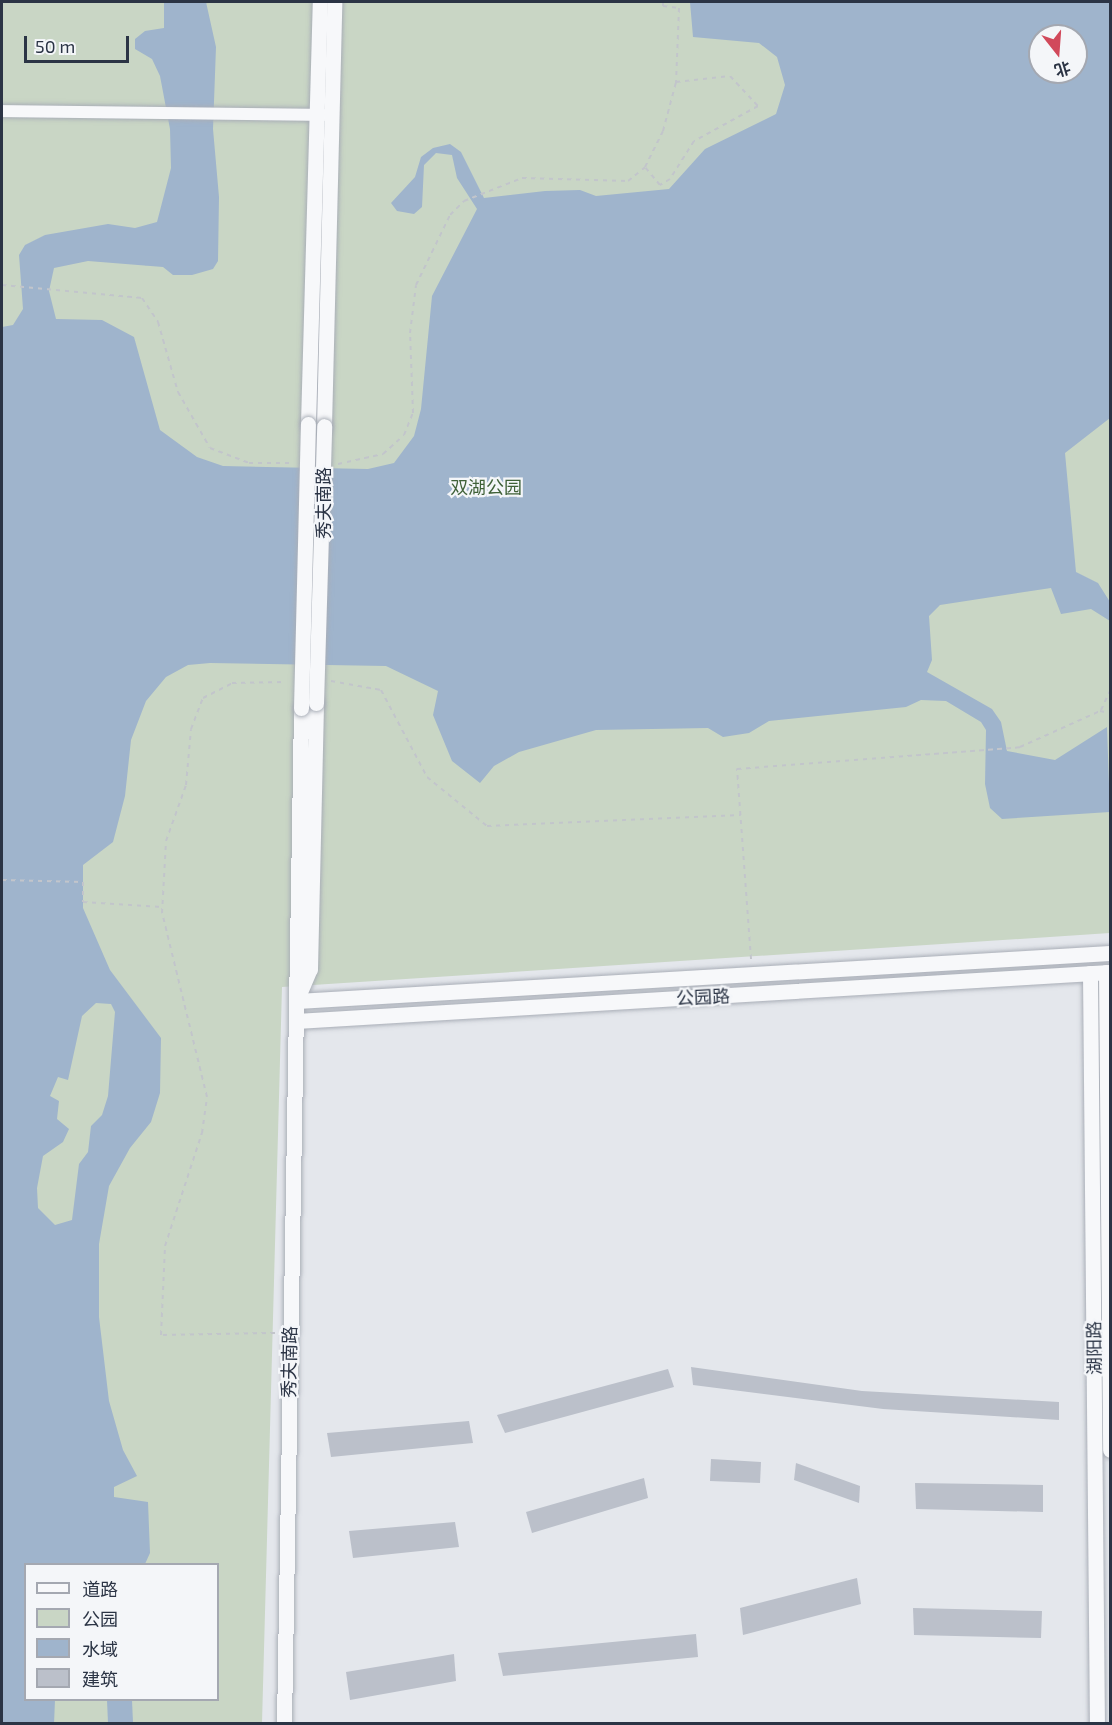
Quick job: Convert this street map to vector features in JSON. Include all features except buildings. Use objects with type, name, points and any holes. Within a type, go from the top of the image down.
[{"type":"street","name":"秀夫南路","points":[[320,2],[325,115]]},
{"type":"street","name":"秀夫南路","points":[[284,1724],[296,1022],[309,705],[325,115],[334,2]]},
{"type":"street","points":[[2,111],[325,115]]},
{"type":"street","name":"公园路","points":[[297,1001],[1110,953]]},
{"type":"street","name":"公园路","points":[[296,1022],[1102,973]]},
{"type":"street","name":"湖阳路","points":[[1102,973],[1110,1450]]},
{"type":"street","name":"湖阳路","points":[[1097,1724],[1102,973]]},
{"type":"path","points":[[663,2],[663,6],[679,8],[676,83],[663,131],[645,167],[660,185],[670,179],[694,141],[758,106],[730,76],[676,83]]},
{"type":"path","points":[[1100,711],[1110,691]]},
{"type":"path","points":[[752,974],[737,769],[1020,747],[1100,711],[1110,713]]},
{"type":"path","points":[[2,880],[83,882],[83,902],[162,907]]},
{"type":"green space","name":"双湖公园","points":[[2,2],[1110,2],[1110,933],[282,987],[262,1723],[2,1724]]},
{"type":"water","points":[[164,2],[206,2],[216,47],[213,129],[219,197],[218,261],[213,269],[192,275],[173,275],[163,267],[88,261],[54,268],[49,291],[56,319],[102,320],[134,337],[160,430],[197,457],[223,466],[368,469],[394,463],[414,436],[421,409],[432,296],[477,209],[457,178],[452,155],[436,153],[424,165],[422,207],[414,214],[397,211],[391,203],[415,177],[421,157],[433,148],[450,144],[461,152],[484,198],[545,191],[580,190],[596,196],[669,189],[705,149],[776,114],[785,85],[777,57],[759,43],[693,37],[690,2],[1110,2],[1110,418],[1065,453],[1076,572],[1098,583],[1110,602],[1110,621],[1091,609],[1061,614],[1051,588],[940,605],[929,616],[932,660],[927,672],[992,709],[1001,722],[1007,751],[1055,760],[1107,727],[1110,812],[1002,819],[990,808],[985,784],[986,730],[981,722],[946,701],[921,700],[906,707],[769,721],[749,733],[723,737],[708,728],[596,730],[519,752],[494,766],[480,783],[452,761],[433,715],[438,691],[386,666],[210,663],[188,665],[166,677],[146,701],[131,740],[125,796],[113,842],[83,865],[83,908],[110,970],[161,1038],[160,1093],[151,1122],[130,1148],[109,1186],[99,1244],[99,1317],[109,1401],[123,1450],[137,1476],[114,1487],[114,1497],[148,1502],[150,1553],[145,1563],[24,1563],[24,1701],[55,1701],[54,1724],[2,1723],[2,327],[13,325],[23,309],[19,255],[25,245],[45,235],[108,224],[135,228],[157,222],[171,168],[170,129],[160,76],[152,59],[135,49],[135,39],[145,31],[164,28]],"holes":[[[96,1003],[111,1004],[115,1012],[108,1096],[102,1115],[91,1126],[88,1152],[79,1164],[72,1220],[55,1225],[38,1208],[37,1188],[43,1156],[63,1142],[69,1129],[57,1119],[59,1101],[50,1096],[58,1077],[68,1080],[82,1016]]]},
{"type":"water","points":[[107,1701],[132,1701],[133,1723],[108,1723]]}]
